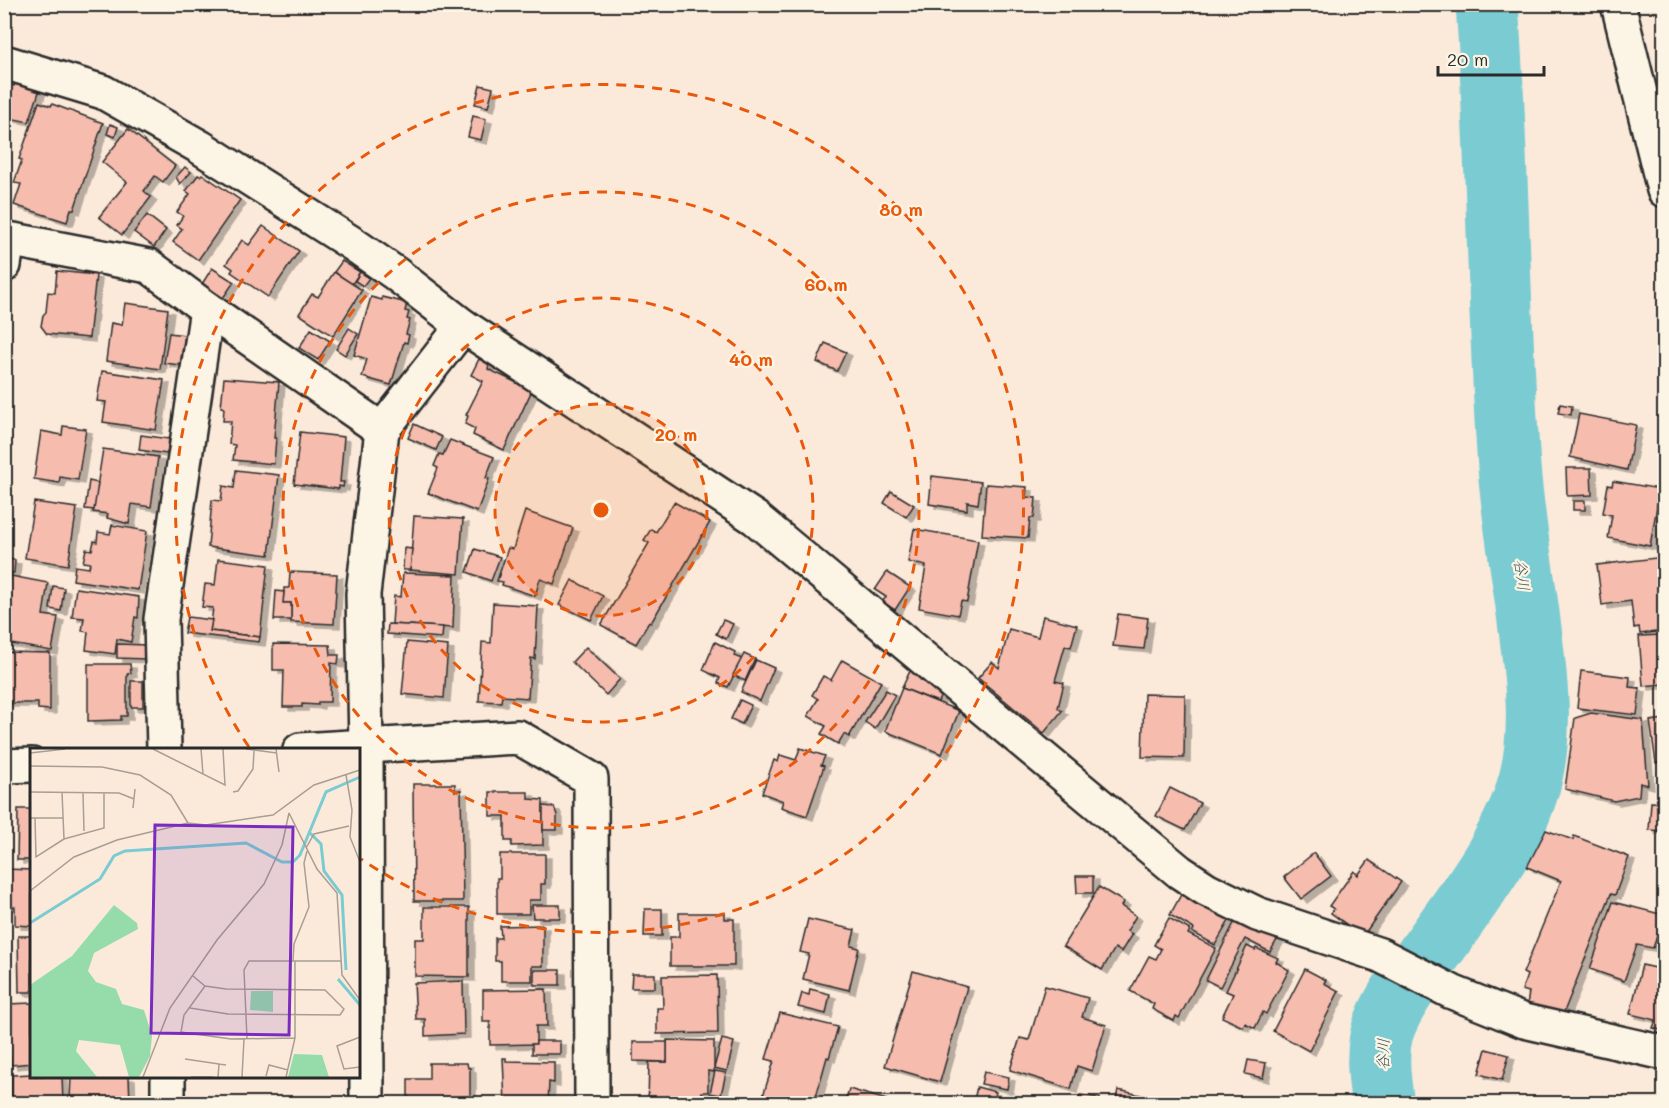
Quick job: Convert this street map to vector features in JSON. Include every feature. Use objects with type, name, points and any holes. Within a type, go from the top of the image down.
[{"type":"street","points":[[1618,4],[1665,190]]},
{"type":"street","points":[[4,62],[103,92],[200,147],[353,244],[464,326],[755,518],[1180,872],[1206,889],[1257,914],[1380,955],[1452,992],[1524,1021],[1665,1053]]},
{"type":"street","points":[[4,265],[8,239],[149,266],[382,430]]},
{"type":"street","points":[[164,748],[161,619],[207,309]]},
{"type":"street","points":[[367,1104],[366,745],[363,594],[382,430],[464,326]]},
{"type":"street","points":[[326,748],[518,737],[591,779],[592,1104]]},
{"type":"street","points":[[4,766],[30,765]]},
{"type":"street","points":[[168,1078],[168,1104]]},
{"type":"building","points":[[15,83],[40,89],[29,122],[4,117],[4,84],[14,86]]},
{"type":"building","points":[[480,85],[493,88],[488,107],[475,104]]},
{"type":"building","points":[[39,102],[51,106],[52,104],[103,123],[74,210],[71,209],[67,222],[14,205],[21,184],[14,183],[22,160],[19,159]]},
{"type":"building","points":[[473,116],[486,119],[481,140],[468,137]]},
{"type":"building","points":[[110,124],[118,127],[115,137],[107,134]]},
{"type":"building","points":[[128,129],[175,166],[163,182],[155,176],[144,191],[151,197],[122,235],[99,217],[127,182],[102,162]]},
{"type":"building","points":[[185,167],[191,172],[180,184],[176,177]]},
{"type":"building","points":[[202,174],[240,200],[198,260],[173,242],[182,229],[177,225],[183,216],[177,212],[190,194],[186,191],[198,175]]},
{"type":"building","points":[[147,215],[166,230],[154,247],[134,232]]},
{"type":"building","points":[[263,226],[299,251],[268,297],[231,272],[233,269],[226,264],[242,240],[249,245]]},
{"type":"building","points":[[342,261],[360,272],[352,284],[334,272]]},
{"type":"building","points":[[212,268],[234,282],[223,298],[202,284]]},
{"type":"building","points":[[57,271],[96,275],[89,338],[47,334],[41,326],[43,315],[46,312],[48,292],[55,293]]},
{"type":"building","points":[[334,272],[362,290],[333,336],[299,314],[312,294],[318,297]]},
{"type":"building","points":[[360,272],[369,278],[363,286],[355,281]]},
{"type":"building","points":[[371,297],[382,300],[382,297],[407,303],[405,311],[409,312],[407,319],[410,320],[406,334],[409,335],[407,343],[404,342],[391,385],[362,377],[367,359],[354,355]]},
{"type":"building","points":[[125,303],[168,309],[160,369],[106,361],[111,323],[122,325]]},
{"type":"building","points":[[349,328],[358,334],[345,355],[336,349]]},
{"type":"building","points":[[311,329],[330,341],[318,360],[299,348]]},
{"type":"building","points":[[169,333],[185,335],[180,365],[164,363]]},
{"type":"building","points":[[825,343],[846,352],[837,371],[817,362]]},
{"type":"building","points":[[479,359],[489,364],[488,369],[532,390],[504,450],[473,435],[475,429],[465,424],[468,416],[466,415],[483,381],[471,375]]},
{"type":"building","points":[[102,371],[164,380],[156,430],[103,422],[106,402],[97,401]]},
{"type":"building","points":[[224,378],[279,382],[274,464],[233,460],[235,445],[229,444],[231,421],[223,421],[224,408],[221,407]]},
{"type":"building","points":[[1560,404],[1572,406],[1571,415],[1558,413]]},
{"type":"building","points":[[1579,414],[1636,425],[1627,470],[1570,457]]},
{"type":"building","points":[[414,424],[442,437],[436,450],[408,438]]},
{"type":"building","points":[[63,426],[86,429],[78,480],[60,477],[59,483],[34,479],[41,431],[62,435]]},
{"type":"building","points":[[300,432],[344,437],[340,482],[344,482],[343,487],[339,486],[339,489],[294,484]]},
{"type":"building","points":[[141,435],[169,439],[167,454],[139,450]]},
{"type":"building","points":[[450,440],[494,457],[477,512],[428,493],[438,468],[434,466],[439,454],[443,455]]},
{"type":"building","points":[[103,449],[158,457],[151,507],[132,504],[129,524],[107,518],[108,514],[93,512]]},
{"type":"building","points":[[1566,468],[1591,468],[1592,495],[1567,496]]},
{"type":"building","points":[[236,470],[279,475],[269,555],[208,547],[212,500],[221,501],[223,486],[234,488]]},
{"type":"building","points":[[932,476],[981,482],[978,504],[967,502],[967,510],[929,504]]},
{"type":"building","points":[[89,481],[98,483],[94,510],[85,509]]},
{"type":"building","points":[[1613,481],[1660,489],[1650,546],[1608,538],[1612,515],[1603,513],[1608,485],[1612,486]]},
{"type":"building","points":[[986,484],[1027,487],[1026,497],[1036,498],[1034,518],[1030,518],[1028,538],[982,535]]},
{"type":"building","points":[[891,491],[914,505],[906,517],[884,503]]},
{"type":"building","points":[[1573,501],[1585,501],[1585,510],[1573,510]]},
{"type":"building","points":[[34,502],[77,508],[68,565],[25,558]]},
{"type":"building","points":[[674,502],[710,522],[651,623],[649,622],[636,644],[601,625],[649,543],[644,540],[651,529],[656,532]]},
{"type":"building","points":[[525,511],[573,528],[554,584],[540,579],[535,596],[502,585],[503,582],[497,581],[508,548],[513,549]]},
{"type":"building","points":[[414,516],[463,519],[459,574],[410,570]]},
{"type":"building","points":[[112,525],[147,531],[138,590],[73,580],[75,566],[89,568],[90,563],[83,562],[86,549],[92,550],[94,541],[97,542],[98,532],[110,534]]},
{"type":"building","points":[[914,529],[978,540],[967,602],[961,601],[958,615],[919,608],[926,566],[908,562]]},
{"type":"building","points":[[404,548],[412,549],[410,570],[403,570]]},
{"type":"building","points":[[475,549],[500,557],[491,581],[467,572]]},
{"type":"building","points":[[1664,557],[1664,631],[1640,634],[1639,627],[1634,628],[1631,601],[1602,605],[1597,565]]},
{"type":"building","points":[[4,559],[15,560],[14,573],[4,572]]},
{"type":"building","points":[[218,559],[268,565],[260,637],[210,631],[213,608],[202,607],[205,584],[215,585]]},
{"type":"building","points":[[290,572],[337,574],[334,624],[291,622],[291,603],[283,603],[284,588],[289,588]]},
{"type":"building","points":[[887,572],[910,587],[895,610],[882,602],[886,597],[875,590]]},
{"type":"building","points":[[403,573],[455,575],[453,628],[392,624],[394,596],[401,597]]},
{"type":"building","points":[[11,576],[48,583],[43,615],[58,617],[52,651],[5,643],[8,624],[4,624],[4,610]]},
{"type":"building","points":[[572,580],[603,596],[591,620],[559,605]]},
{"type":"building","points":[[53,586],[64,588],[61,611],[50,609]]},
{"type":"building","points":[[76,588],[139,597],[138,618],[135,617],[131,642],[117,639],[115,654],[86,650],[88,632],[82,631],[84,618],[72,617]]},
{"type":"building","points":[[276,591],[284,592],[283,603],[291,603],[291,620],[274,620]]},
{"type":"building","points":[[493,603],[538,606],[535,659],[531,658],[528,698],[502,696],[501,702],[479,701],[482,642],[491,643]]},
{"type":"building","points":[[1118,614],[1148,618],[1144,649],[1113,646]]},
{"type":"building","points":[[1043,616],[1077,625],[1071,647],[1065,646],[1055,681],[1064,683],[1058,708],[1062,711],[1044,733],[978,678],[992,662],[999,668],[1009,629],[1038,637]]},
{"type":"building","points":[[187,617],[212,620],[210,631],[260,637],[259,642],[184,633]]},
{"type":"building","points":[[723,620],[733,624],[726,639],[716,634]]},
{"type":"building","points":[[388,624],[443,627],[442,638],[387,634]]},
{"type":"building","points":[[1664,635],[1664,684],[1643,686],[1639,636]]},
{"type":"building","points":[[407,642],[448,646],[444,698],[402,694]]},
{"type":"building","points":[[715,642],[735,652],[734,656],[742,659],[728,687],[718,683],[720,678],[703,670]]},
{"type":"building","points":[[117,644],[147,645],[146,659],[117,658]]},
{"type":"building","points":[[273,644],[330,645],[331,655],[339,655],[338,664],[331,663],[330,702],[318,702],[318,705],[302,704],[302,707],[283,707],[284,670],[273,670]]},
{"type":"building","points":[[586,647],[620,679],[606,695],[572,662]]},
{"type":"building","points":[[4,652],[50,653],[50,710],[38,709],[38,703],[4,703]]},
{"type":"building","points":[[744,654],[755,659],[745,681],[733,675]]},
{"type":"building","points":[[756,660],[774,668],[760,701],[741,692]]},
{"type":"building","points":[[842,660],[881,682],[849,737],[844,734],[838,744],[821,734],[826,726],[808,716],[818,699],[812,695],[823,676],[831,680]]},
{"type":"building","points":[[88,664],[130,664],[131,673],[127,674],[127,716],[121,716],[121,720],[88,721]]},
{"type":"building","points":[[911,669],[942,692],[938,702],[902,688]]},
{"type":"building","points":[[1581,671],[1630,677],[1629,687],[1640,688],[1637,715],[1577,708]]},
{"type":"building","points":[[131,681],[143,681],[143,707],[131,707]]},
{"type":"building","points":[[902,688],[959,711],[942,754],[885,731]]},
{"type":"building","points":[[886,690],[895,695],[875,729],[865,722]]},
{"type":"building","points":[[1144,694],[1185,695],[1184,758],[1142,757]]},
{"type":"building","points":[[740,700],[751,705],[742,724],[731,719]]},
{"type":"building","points":[[1591,713],[1643,720],[1648,785],[1640,783],[1639,796],[1614,801],[1565,789],[1575,718]]},
{"type":"building","points":[[1664,719],[1664,762],[1656,763],[1650,721]]},
{"type":"building","points":[[800,748],[825,756],[821,765],[824,766],[807,816],[781,807],[783,801],[762,793],[774,760],[778,762],[780,755],[796,760]]},
{"type":"building","points":[[413,784],[455,784],[455,791],[461,790],[463,901],[414,901]]},
{"type":"building","points":[[1170,788],[1200,803],[1185,830],[1156,816]]},
{"type":"building","points":[[490,792],[528,792],[528,799],[543,800],[543,845],[512,846],[512,841],[505,841],[505,816],[490,816]]},
{"type":"building","points":[[1651,802],[1664,803],[1664,831],[1649,830]]},
{"type":"building","points":[[543,806],[554,807],[557,815],[557,830],[543,830]]},
{"type":"building","points":[[18,809],[30,809],[30,860],[17,860]]},
{"type":"building","points":[[1546,830],[1573,840],[1574,836],[1629,857],[1615,895],[1611,894],[1564,1012],[1527,1006],[1529,992],[1522,990],[1527,975],[1523,973],[1561,881],[1527,867]]},
{"type":"building","points":[[1314,853],[1331,876],[1301,899],[1284,877]]},
{"type":"building","points":[[500,854],[545,854],[545,884],[541,884],[541,900],[529,900],[529,914],[497,914]]},
{"type":"building","points":[[1369,860],[1401,882],[1363,936],[1349,929],[1350,927],[1331,913],[1334,909],[1329,906],[1354,871],[1358,875]]},
{"type":"building","points":[[5,869],[30,870],[30,926],[15,925],[15,907],[4,907]]},
{"type":"building","points":[[1076,876],[1093,876],[1093,893],[1077,893]]},
{"type":"building","points":[[1099,887],[1124,902],[1121,906],[1136,916],[1127,931],[1132,934],[1121,952],[1115,948],[1102,970],[1063,946]]},
{"type":"building","points":[[1182,893],[1230,919],[1215,945],[1192,932],[1194,929],[1170,915]]},
{"type":"building","points":[[1613,902],[1664,915],[1653,948],[1637,945],[1624,981],[1590,969]]},
{"type":"building","points":[[532,905],[560,905],[560,918],[533,918]]},
{"type":"building","points":[[424,907],[469,907],[469,977],[415,976],[415,939],[424,939]]},
{"type":"building","points":[[645,909],[662,909],[662,936],[644,936]]},
{"type":"building","points":[[679,913],[725,913],[725,919],[734,919],[734,966],[670,966],[670,937],[679,937]]},
{"type":"building","points":[[1237,917],[1278,938],[1270,952],[1245,939],[1220,987],[1206,980]]},
{"type":"building","points":[[1169,918],[1190,930],[1188,934],[1216,948],[1179,1018],[1176,1016],[1174,1021],[1152,1009],[1154,1004],[1130,991],[1149,956],[1156,959],[1161,949],[1154,945]]},
{"type":"building","points":[[808,919],[855,930],[851,946],[859,948],[849,990],[803,979],[809,954],[800,952]]},
{"type":"building","points":[[543,925],[543,966],[532,966],[532,981],[501,981],[501,961],[495,961],[495,938],[501,938],[500,926]]},
{"type":"building","points":[[1664,935],[1664,1031],[1653,1028],[1656,1020],[1630,1014],[1642,965],[1656,968]]},
{"type":"building","points":[[18,936],[30,936],[30,992],[19,992]]},
{"type":"building","points":[[1247,946],[1278,958],[1276,962],[1289,970],[1266,1014],[1263,1012],[1255,1028],[1245,1023],[1243,1027],[1222,1017],[1233,994],[1226,991]]},
{"type":"building","points":[[1305,969],[1326,980],[1324,983],[1339,991],[1309,1051],[1273,1031]]},
{"type":"building","points":[[534,970],[560,970],[560,985],[534,985]]},
{"type":"building","points":[[913,971],[967,987],[940,1082],[885,1066]]},
{"type":"building","points":[[632,974],[655,974],[655,988],[631,988]]},
{"type":"building","points":[[717,975],[718,1033],[657,1034],[657,1008],[663,1008],[662,976]]},
{"type":"building","points":[[463,981],[464,1034],[425,1036],[425,1019],[416,1019],[414,983]]},
{"type":"building","points":[[1045,986],[1088,998],[1082,1017],[1106,1025],[1092,1071],[1077,1066],[1071,1089],[1010,1070],[1020,1038],[1029,1040]]},
{"type":"building","points":[[546,989],[547,1026],[536,1026],[536,1044],[490,1045],[490,1022],[483,1022],[483,990]]},
{"type":"building","points":[[810,989],[830,994],[826,1014],[798,1007],[802,993],[809,995]]},
{"type":"building","points":[[30,1003],[30,1063],[11,1065],[9,1031],[4,1032],[4,1013],[7,1013],[7,1004]]},
{"type":"building","points":[[780,1013],[838,1027],[814,1104],[777,1104],[762,1099],[774,1061],[766,1059]]},
{"type":"building","points":[[722,1039],[734,1042],[727,1071],[714,1068]]},
{"type":"building","points":[[667,1040],[714,1041],[714,1072],[708,1071],[708,1092],[701,1092],[701,1104],[648,1104],[649,1062],[667,1062]]},
{"type":"building","points":[[536,1041],[560,1041],[560,1054],[532,1054],[532,1044],[536,1044]]},
{"type":"building","points":[[633,1042],[667,1042],[667,1062],[633,1061]]},
{"type":"building","points":[[1486,1049],[1509,1055],[1502,1080],[1479,1074]]},
{"type":"building","points":[[503,1058],[506,1058],[506,1061],[554,1062],[554,1083],[549,1082],[548,1104],[505,1104]]},
{"type":"building","points":[[1248,1060],[1266,1063],[1263,1078],[1245,1074]]},
{"type":"building","points":[[429,1063],[467,1063],[470,1068],[470,1104],[408,1104],[408,1079],[429,1079]]},
{"type":"building","points":[[715,1071],[726,1073],[721,1095],[710,1093]]},
{"type":"building","points":[[984,1072],[1009,1077],[1007,1089],[981,1084]]},
{"type":"building","points":[[30,1074],[30,1078],[62,1078],[63,1104],[4,1104],[4,1096],[12,1095],[12,1075]]},
{"type":"building","points":[[71,1078],[129,1078],[130,1104],[85,1104],[85,1098],[70,1099]]},
{"type":"building","points":[[977,1087],[996,1092],[992,1104],[973,1104]]},
{"type":"building","points":[[849,1089],[887,1100],[886,1104],[844,1104]]},
{"type":"building","points":[[1118,1090],[1141,1095],[1139,1104],[1115,1104]]},
{"type":"building","points":[[1009,1095],[1033,1104],[1007,1104]]},
{"type":"building","points":[[1080,1095],[1100,1098],[1099,1104],[1078,1104]]},
{"type":"waterway","name":"谷川","points":[[1383,1104],[1379,1053],[1382,1033],[1389,1015],[1408,983],[1495,859],[1507,837],[1518,815],[1532,774],[1537,733],[1535,670],[1514,518],[1508,452],[1487,4]]}]
